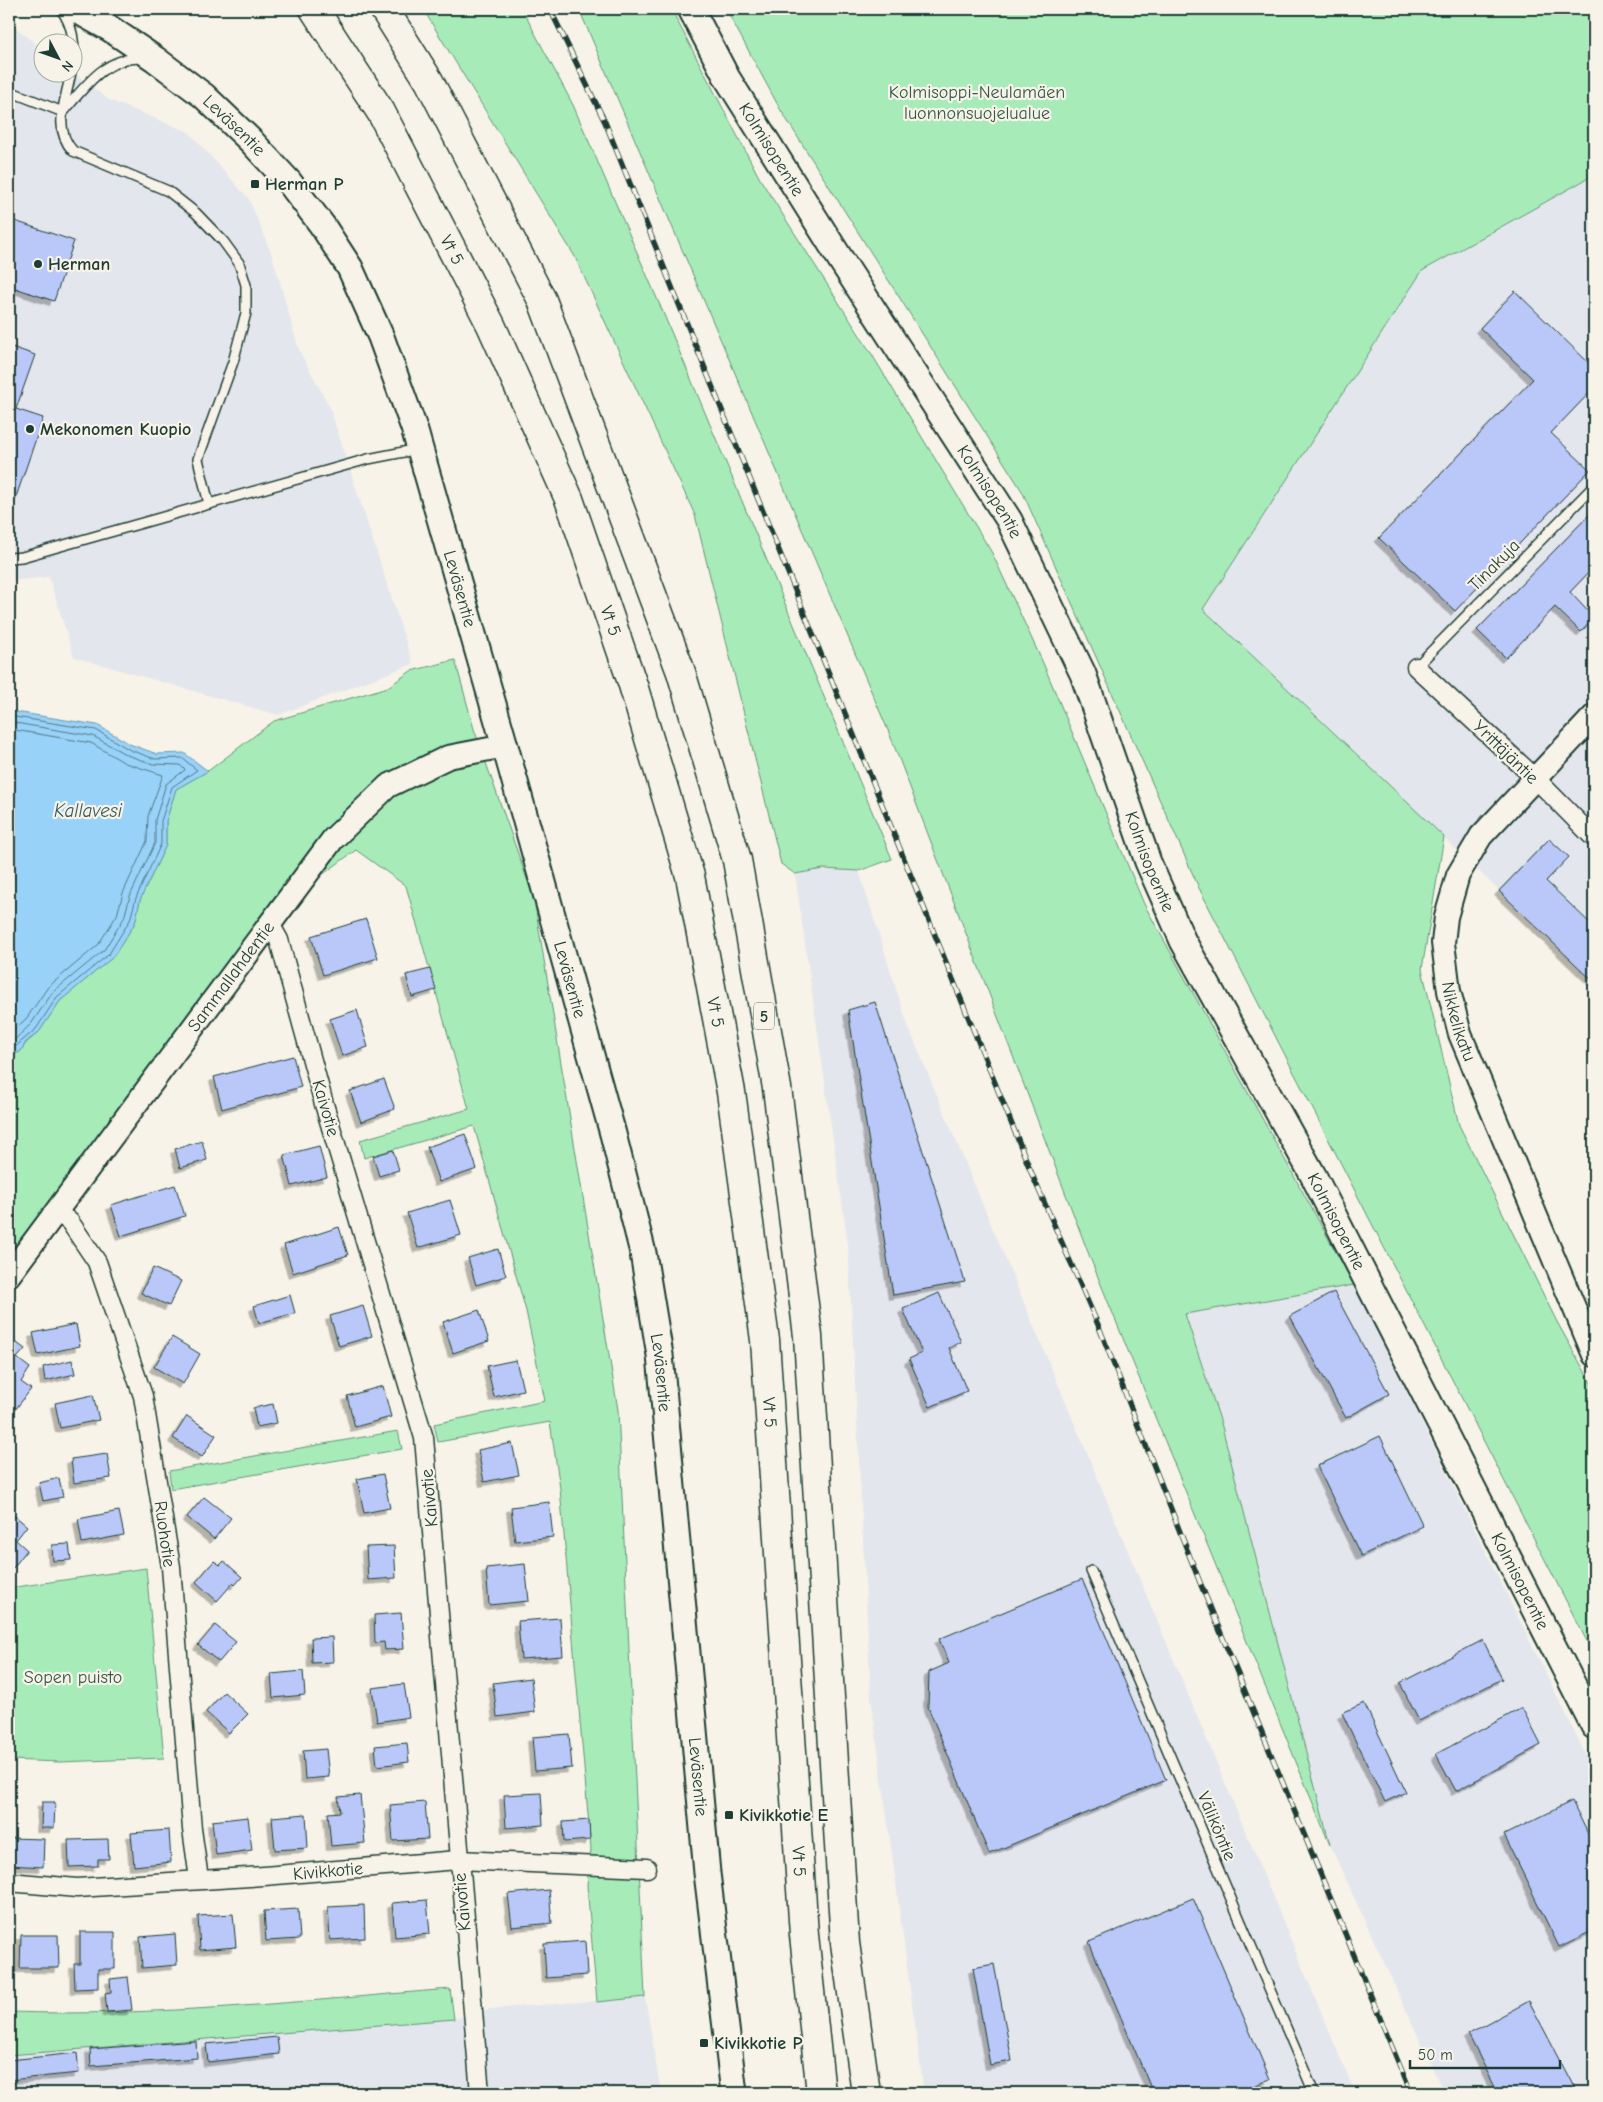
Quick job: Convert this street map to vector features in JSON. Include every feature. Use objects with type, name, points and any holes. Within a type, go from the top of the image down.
[{"type":"highway","name":"Vt 5","points":[[314,9],[381,112],[395,138],[491,324],[569,499],[633,685],[690,876],[731,1092],[765,1340],[804,1934],[821,2093]]},
{"type":"highway","name":"5","points":[[384,9],[429,80],[542,300],[681,672],[737,860],[777,1088],[808,1336],[845,1943],[866,2093]]},
{"type":"main road","name":"Leväsentie","points":[[75,9],[155,59],[204,96],[251,141],[289,182],[322,225],[350,268],[382,337],[420,448],[613,1134],[643,1253],[660,1355],[707,1873],[734,2093]]},
{"type":"main road","name":"Kolmisopentie","points":[[691,9],[727,78],[748,112],[1009,520],[1083,674],[1148,862],[1183,941],[1313,1175],[1594,1726]]},
{"type":"street","name":"Yrittäjäntie","points":[[1416,667],[1535,778],[1594,838]]},
{"type":"street","name":"Nikkelikatu","points":[[1594,716],[1481,836],[1458,875],[1446,917],[1442,944],[1449,991],[1460,1034],[1594,1355]]},
{"type":"street","name":"Sammallahdentie","points":[[9,1275],[333,839],[388,786],[448,758],[505,746]]},
{"type":"street","name":"Kaivotie","points":[[270,924],[279,940],[324,1104],[424,1438],[458,1860],[480,2093]]},
{"type":"street","name":"Ruohotie","points":[[56,1211],[70,1222],[97,1262],[143,1396],[171,1567],[192,1829],[199,1879]]},
{"type":"street","name":"Kivikkotie","points":[[9,1882],[77,1888],[264,1876],[458,1860],[648,1868]]},
{"type":"lane","points":[[61,9],[72,32]]},
{"type":"lane","points":[[63,112],[93,77],[107,66],[119,60],[155,59]]},
{"type":"lane","points":[[69,82],[60,126],[64,141],[73,151],[168,191],[196,213],[223,241],[239,263],[246,286],[246,313],[233,362],[198,459],[209,504]]},
{"type":"lane","points":[[9,91],[63,112]]},
{"type":"lane","points":[[9,558],[38,553],[368,460],[420,448]]},
{"type":"lane","name":"Tinakuja","points":[[1416,667],[1594,486]]},
{"type":"lane","name":"Väliköntie","points":[[1091,1571],[1314,2093]]},
{"type":"shaded area","points":[[9,22],[32,41],[32,82],[82,82],[82,79],[109,100],[189,132],[249,199],[273,258],[299,350],[330,408],[413,664],[278,715],[74,657],[49,577],[9,581]]},
{"type":"shaded area","points":[[1592,176],[1594,177],[1594,981],[1203,609],[1422,271]]},
{"type":"shaded area","points":[[823,869],[859,871],[908,1026],[1355,2093],[924,2093],[871,1698],[848,1244],[795,874]]},
{"type":"shaded area","points":[[1354,1285],[1594,1771],[1594,2093],[1444,2093],[1330,1845],[1221,1423],[1185,1314]]},
{"type":"shaded area","points":[[645,1997],[661,2093],[9,2093],[9,2055],[454,2019],[489,2009]]},
{"type":"green space","points":[[423,9],[522,9],[573,105],[662,310],[892,859],[859,871],[823,869],[795,874],[781,864],[695,515],[574,255]]},
{"type":"green space","points":[[579,9],[671,9],[760,179],[871,353],[992,553],[1043,663],[1144,904],[1354,1285],[1185,1314],[1221,1423],[1330,1845],[1091,1260],[890,735]]},
{"type":"green space","name":"Kolmisoppi-Neulamäen luonnonsuojelualue","points":[[726,9],[1594,9],[1594,177],[1592,176],[1422,271],[1203,609],[1444,837],[1422,969],[1459,1125],[1557,1322],[1594,1388],[1594,1655],[1199,888],[1022,491],[780,109]]},
{"type":"green space","points":[[455,660],[474,729],[534,899],[618,1410],[645,1997],[597,2002],[587,1885],[591,1849],[560,1488],[550,1422],[438,1442],[434,1424],[545,1401],[526,1311],[474,1126],[364,1158],[360,1140],[469,1109],[406,886],[356,850],[259,921],[9,1267],[9,1058],[21,1051],[26,1043],[39,1032],[60,1001],[113,957],[135,923],[140,900],[166,845],[166,821],[176,789],[208,771],[274,721],[388,687],[411,671]]},
{"type":"green space","points":[[398,1431],[402,1449],[171,1489],[169,1471]]},
{"type":"green space","name":"Sopen puisto","points":[[146,1568],[164,1758],[60,1762],[9,1760],[9,1588]]},
{"type":"green space","points":[[450,1989],[454,2019],[9,2055],[9,2012],[64,2013],[174,2010]]},
{"type":"water","name":"Kallavesi","points":[[9,711],[97,725],[132,745],[157,754],[184,753],[208,771],[176,789],[166,821],[166,845],[140,900],[135,923],[113,957],[60,1001],[39,1032],[26,1042],[21,1051],[9,1058]]},
{"type":"building","name":"Herman","points":[[9,219],[74,241],[54,301],[9,286]]},
{"type":"building","points":[[1515,291],[1594,368],[1594,388],[1551,433],[1590,470],[1455,611],[1379,538],[1533,379],[1480,328]]},
{"type":"building","points":[[9,346],[35,355],[16,409],[43,418],[15,500],[9,498]]},
{"type":"building","points":[[1594,510],[1594,567],[1570,592],[1594,618],[1581,632],[1555,607],[1506,658],[1477,630]]},
{"type":"building","points":[[1549,839],[1569,857],[1546,881],[1594,927],[1594,982],[1499,891]]},
{"type":"building","points":[[366,919],[378,958],[323,975],[311,936]]},
{"type":"building","points":[[430,969],[436,990],[412,997],[406,975]]},
{"type":"building","points":[[875,1002],[965,1282],[893,1295],[848,1010]]},
{"type":"building","points":[[357,1010],[368,1047],[342,1056],[330,1019]]},
{"type":"building","points":[[293,1056],[301,1087],[222,1109],[214,1077]]},
{"type":"building","points":[[384,1079],[395,1109],[361,1122],[350,1091]]},
{"type":"building","points":[[465,1134],[477,1169],[439,1182],[427,1147]]},
{"type":"building","points":[[202,1141],[207,1160],[180,1168],[175,1149]]},
{"type":"building","points":[[319,1146],[327,1177],[292,1186],[284,1155]]},
{"type":"building","points":[[393,1150],[399,1170],[379,1176],[373,1156]]},
{"type":"building","points":[[175,1185],[185,1216],[121,1236],[111,1205]]},
{"type":"building","points":[[450,1200],[461,1235],[418,1248],[407,1213]]},
{"type":"building","points":[[339,1227],[348,1255],[293,1273],[284,1245]]},
{"type":"building","points":[[498,1249],[506,1276],[476,1285],[468,1258]]},
{"type":"building","points":[[153,1268],[181,1281],[169,1306],[141,1293]]},
{"type":"building","points":[[1334,1292],[1389,1394],[1346,1418],[1290,1316]]},
{"type":"building","points":[[939,1293],[961,1342],[949,1348],[967,1391],[930,1407],[909,1359],[922,1353],[903,1309]]},
{"type":"building","points":[[290,1295],[295,1313],[259,1323],[254,1306]]},
{"type":"building","points":[[363,1306],[372,1336],[339,1346],[330,1316]]},
{"type":"building","points":[[479,1310],[489,1341],[453,1353],[443,1322]]},
{"type":"building","points":[[76,1324],[80,1346],[38,1355],[33,1333]]},
{"type":"building","points":[[172,1337],[200,1354],[183,1384],[154,1367]]},
{"type":"building","points":[[13,1340],[25,1349],[17,1358],[30,1368],[21,1382],[31,1389],[15,1410],[9,1405],[9,1346]]},
{"type":"building","points":[[72,1360],[75,1374],[45,1381],[43,1367]]},
{"type":"building","points":[[516,1360],[523,1390],[494,1397],[487,1366]]},
{"type":"building","points":[[383,1386],[391,1417],[355,1427],[347,1396]]},
{"type":"building","points":[[93,1395],[99,1420],[60,1428],[55,1403]]},
{"type":"building","points":[[273,1404],[277,1423],[257,1427],[253,1408]]},
{"type":"building","points":[[187,1416],[216,1435],[202,1457],[173,1438]]},
{"type":"building","points":[[1380,1436],[1423,1526],[1361,1556],[1317,1466]]},
{"type":"building","points":[[512,1443],[519,1475],[484,1482],[478,1450]]},
{"type":"building","points":[[107,1454],[111,1478],[74,1483],[71,1459]]},
{"type":"building","points":[[383,1474],[390,1508],[364,1513],[357,1479]]},
{"type":"building","points":[[59,1478],[63,1497],[43,1501],[39,1483]]},
{"type":"building","points":[[204,1497],[231,1518],[214,1539],[187,1517]]},
{"type":"building","points":[[549,1502],[553,1537],[515,1541],[511,1507]]},
{"type":"building","points":[[9,1511],[27,1526],[16,1540],[27,1550],[13,1568],[9,1565]]},
{"type":"building","points":[[119,1511],[124,1535],[82,1543],[78,1519]]},
{"type":"building","points":[[69,1544],[71,1560],[53,1561],[52,1545]]},
{"type":"building","points":[[394,1546],[396,1578],[368,1580],[366,1547]]},
{"type":"building","points":[[214,1561],[220,1565],[224,1561],[242,1577],[235,1585],[233,1583],[217,1601],[196,1582]]},
{"type":"building","points":[[525,1564],[529,1601],[489,1605],[486,1568]]},
{"type":"building","points":[[1082,1579],[1166,1780],[989,1854],[928,1707],[929,1672],[949,1663],[939,1639]]},
{"type":"building","points":[[401,1613],[404,1649],[385,1650],[384,1642],[375,1643],[374,1615]]},
{"type":"building","points":[[560,1618],[563,1656],[521,1659],[518,1621]]},
{"type":"building","points":[[215,1625],[236,1642],[219,1662],[198,1645]]},
{"type":"building","points":[[332,1637],[333,1662],[312,1663],[311,1638]]},
{"type":"building","points":[[1483,1640],[1502,1679],[1419,1721],[1400,1683]]},
{"type":"building","points":[[303,1671],[305,1695],[273,1698],[271,1674]]},
{"type":"building","points":[[531,1678],[535,1712],[497,1717],[493,1683]]},
{"type":"building","points":[[404,1684],[409,1717],[377,1722],[372,1688]]},
{"type":"building","points":[[224,1692],[248,1714],[229,1733],[206,1712]]},
{"type":"building","points":[[1364,1703],[1406,1792],[1385,1802],[1342,1713]]},
{"type":"building","points":[[1522,1708],[1541,1745],[1456,1791],[1436,1754]]},
{"type":"building","points":[[569,1734],[572,1768],[535,1771],[532,1737]]},
{"type":"building","points":[[407,1743],[409,1762],[377,1766],[375,1746]]},
{"type":"building","points":[[326,1749],[329,1777],[305,1779],[303,1751]]},
{"type":"building","points":[[541,1793],[543,1825],[506,1828],[504,1795]]},
{"type":"building","points":[[360,1795],[365,1843],[331,1846],[328,1813],[340,1812],[338,1797]]},
{"type":"building","points":[[1572,1801],[1594,1846],[1594,1930],[1559,1947],[1504,1835]]},
{"type":"building","points":[[42,1802],[55,1802],[54,1828],[41,1828]]},
{"type":"building","points":[[425,1802],[428,1839],[393,1841],[390,1805]]},
{"type":"building","points":[[306,1814],[308,1848],[275,1850],[272,1817]]},
{"type":"building","points":[[248,1817],[252,1850],[216,1855],[212,1821]]},
{"type":"building","points":[[589,1820],[590,1840],[564,1842],[563,1822]]},
{"type":"building","points":[[169,1830],[171,1862],[134,1866],[131,1833]]},
{"type":"building","points":[[9,1838],[44,1839],[43,1867],[9,1865]]},
{"type":"building","points":[[108,1839],[109,1859],[98,1859],[98,1866],[69,1867],[68,1840]]},
{"type":"building","points":[[549,1890],[552,1923],[512,1927],[508,1894]]},
{"type":"building","points":[[1193,1898],[1270,2079],[1237,2093],[1153,2093],[1089,1942]]},
{"type":"building","points":[[427,1900],[430,1934],[395,1937],[392,1903]]},
{"type":"building","points":[[364,1905],[365,1938],[330,1940],[328,1907]]},
{"type":"building","points":[[298,1909],[300,1939],[266,1941],[264,1911]]},
{"type":"building","points":[[233,1914],[236,1947],[200,1950],[198,1916]]},
{"type":"building","points":[[80,1932],[115,1932],[115,1969],[98,1969],[98,1988],[75,1989],[74,1964],[80,1964]]},
{"type":"building","points":[[175,1934],[177,1965],[142,1968],[140,1937]]},
{"type":"building","points":[[21,1935],[58,1935],[59,1968],[20,1968]]},
{"type":"building","points":[[585,1941],[587,1975],[546,1978],[544,1944]]},
{"type":"building","points":[[994,1964],[1012,2061],[990,2065],[973,1968]]},
{"type":"building","points":[[128,1977],[132,2010],[107,2012],[105,1993],[111,1992],[110,1979]]},
{"type":"building","points":[[1529,2001],[1577,2093],[1498,2093],[1468,2034]]},
{"type":"building","points":[[277,2037],[279,2054],[208,2062],[206,2044]]},
{"type":"building","points":[[196,2041],[197,2058],[91,2066],[90,2049]]},
{"type":"building","points":[[77,2053],[79,2073],[9,2080],[9,2060]]},
{"type":"building","points":[[1594,2087],[1594,2093],[1583,2093]]},
{"type":"railway","points":[[550,9],[605,122],[1034,1179],[1099,1327],[1201,1585],[1411,2093]]},
{"type":"place","name":"Herman P","points":[[255,184]]},
{"type":"place","name":"Herman","points":[[38,264]]},
{"type":"place","name":"Mekonomen Kuopio","points":[[30,429]]},
{"type":"place","name":"Kivikkotie E","points":[[729,1815]]},
{"type":"place","name":"Kivikkotie P","points":[[704,2043]]}]
